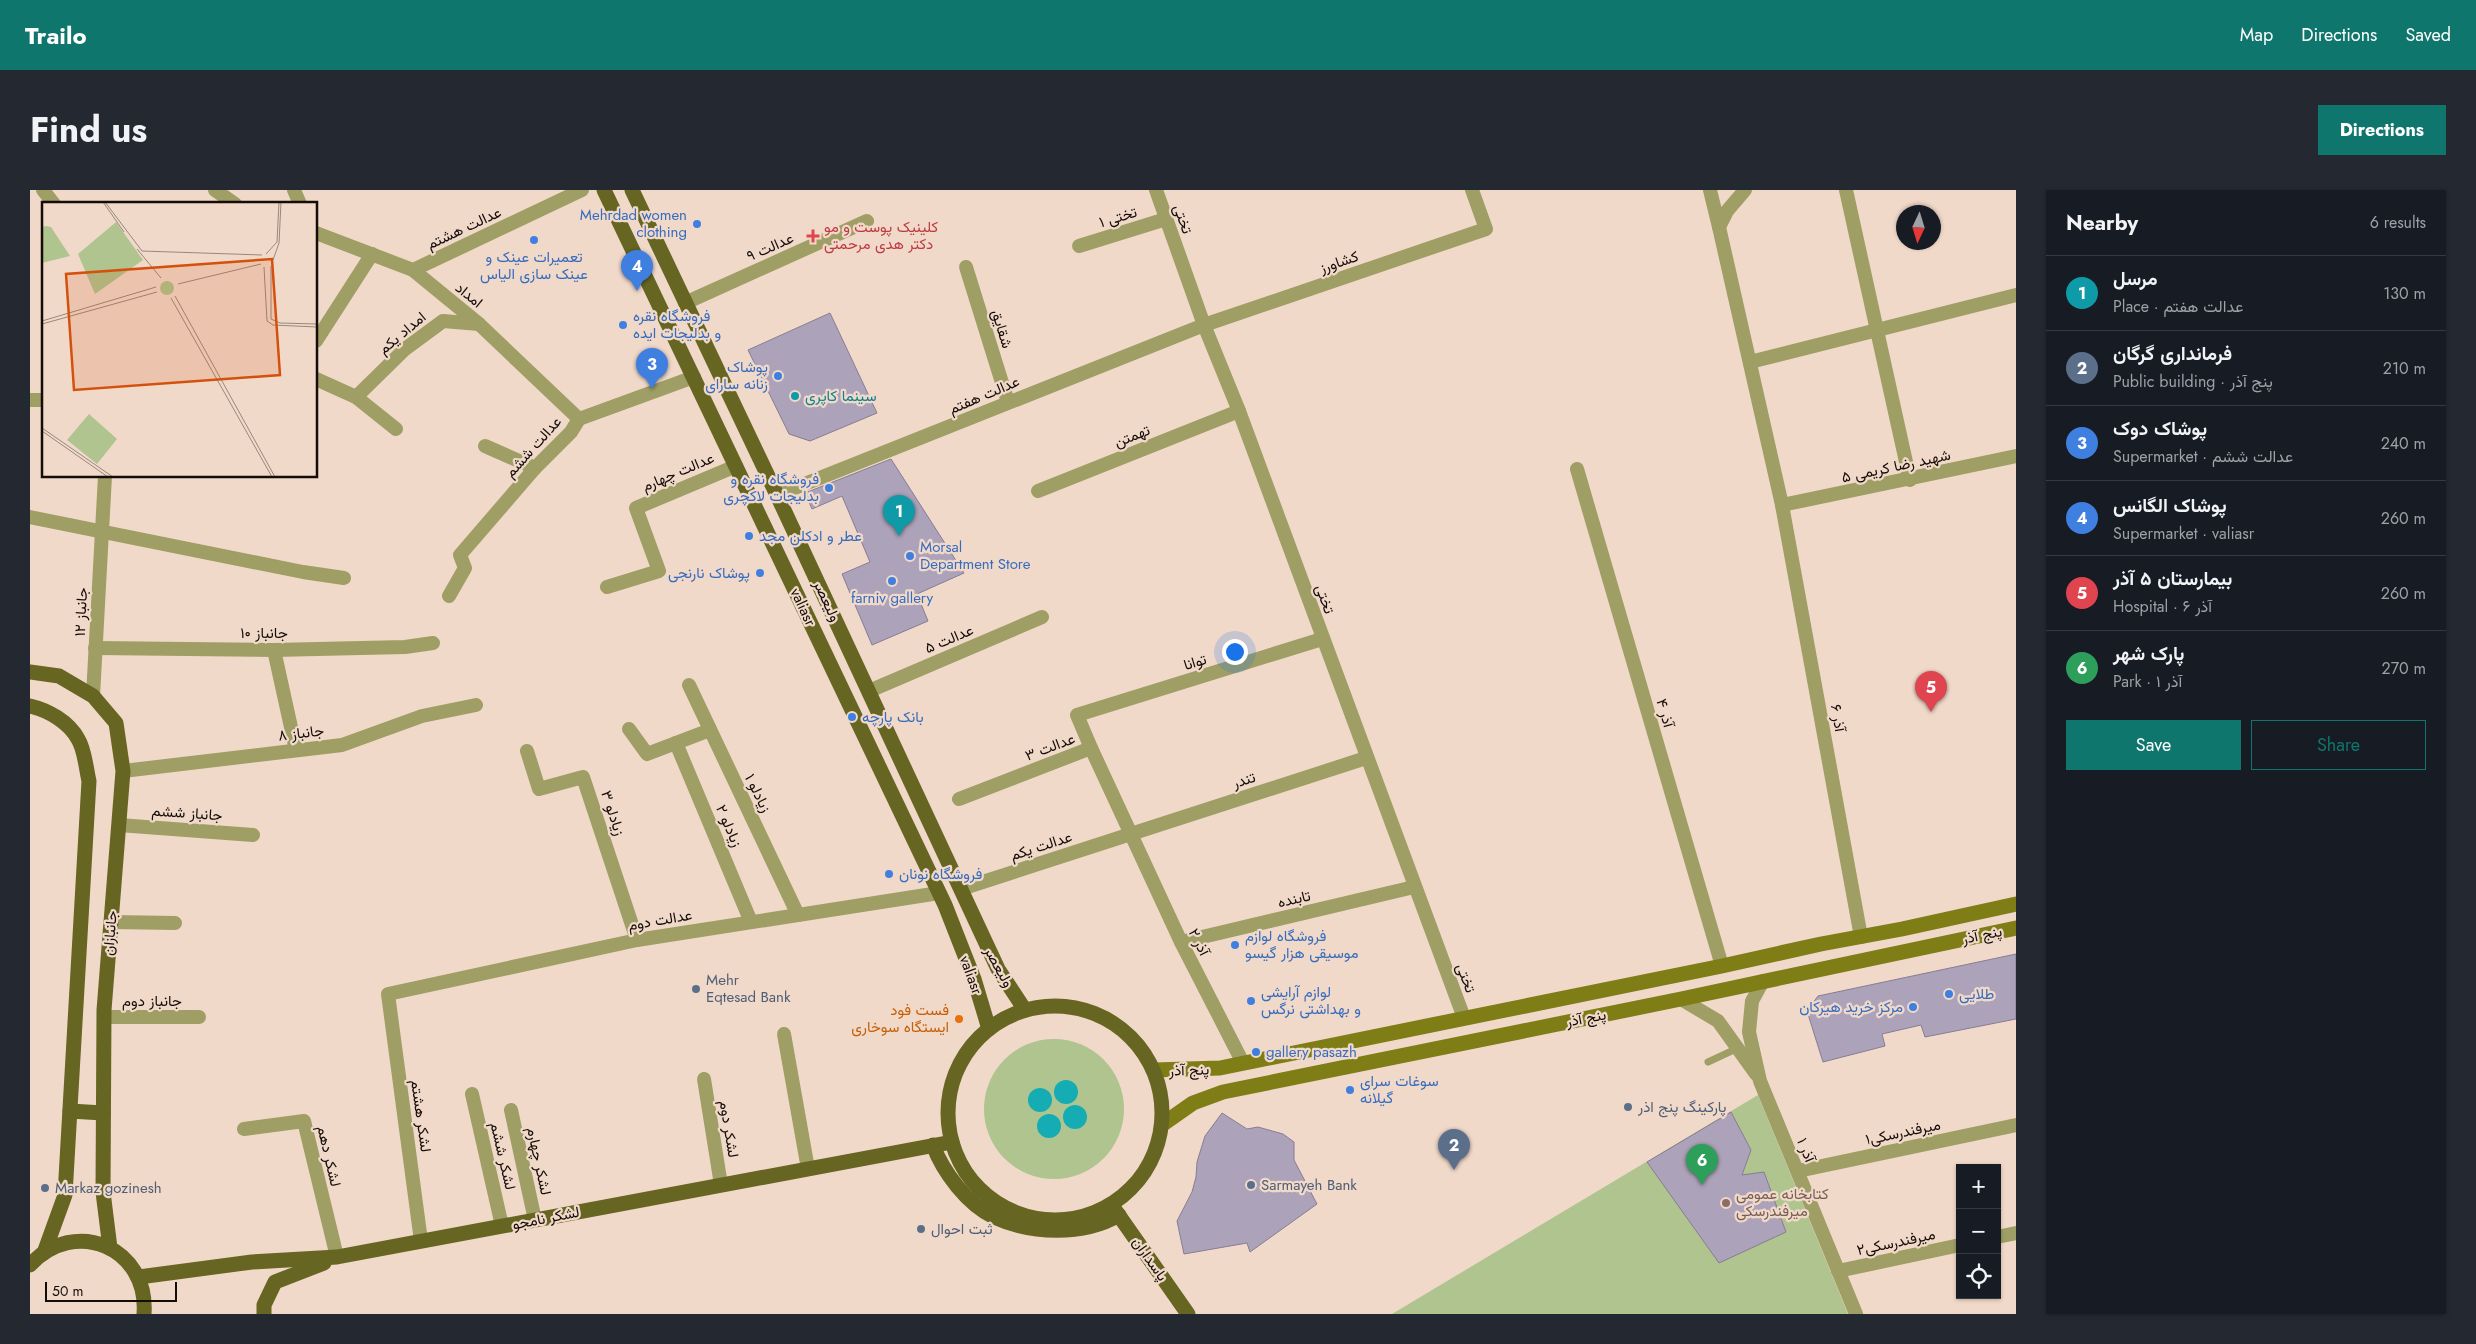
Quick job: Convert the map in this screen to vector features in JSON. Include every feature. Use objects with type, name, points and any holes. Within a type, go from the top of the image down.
[{"type":"main road","name":"valiasr","points":[[604,190],[939,892],[974,980],[989,1029]]},
{"type":"main road","name":"ولیعصر","points":[[632,190],[777,495],[998,969],[1025,1010]]},
{"type":"main road","name":"جانبازان","points":[[30,672],[59,676],[93,696],[116,723],[123,770],[104,1017],[102,1192],[110,1248]]},
{"type":"main road","name":"جانبازان","points":[[30,706],[40,708],[64,722],[79,739],[89,782],[65,1195],[44,1252]]},
{"type":"main road","name":"پنج آذر","points":[[1154,1070],[1220,1068],[2016,904]]},
{"type":"main road","name":"پنج آذر","points":[[1163,1124],[1193,1103],[1224,1092],[1681,999],[2016,928]]},
{"type":"main road","points":[[933,1145],[947,1173],[974,1202],[992,1216],[1023,1227],[1051,1230],[1104,1223],[1115,1210],[1137,1184],[1154,1156],[1163,1124],[1163,1106],[1154,1070],[1135,1042],[1109,1020],[1076,1008],[1059,1006],[1025,1010],[1000,1021],[969,1049],[956,1073],[948,1114],[952,1142],[967,1174],[992,1200],[1008,1210],[1042,1220],[1061,1221],[1115,1210]]},
{"type":"main road","points":[[70,1110],[103,1113]]},
{"type":"main road","name":"لشکر نامجو","points":[[139,1277],[252,1262],[337,1257],[952,1142]]},
{"type":"main road","name":"پاسداران","points":[[1115,1210],[1188,1314]]},
{"type":"main road","points":[[30,1265],[44,1252],[73,1241],[97,1243],[110,1248],[130,1264],[139,1277],[144,1293],[144,1314]]},
{"type":"main road","points":[[264,1314],[264,1305],[275,1282],[337,1257]]},
{"type":"street","points":[[43,190],[52,202]]},
{"type":"street","points":[[294,190],[299,202]]},
{"type":"street","name":"عدالت هشتم","points":[[413,270],[582,190]]},
{"type":"street","name":"تختی","points":[[1156,190],[1204,325],[1464,1018]]},
{"type":"street","name":"کشاورز","points":[[1204,325],[1486,229],[1472,190]]},
{"type":"street","name":"آذر ۶","points":[[1710,190],[1782,505],[1861,937]]},
{"type":"street","points":[[1719,227],[1726,211],[1745,190]]},
{"type":"street","points":[[1846,190],[1910,480]]},
{"type":"street","points":[[217,196],[230,202]]},
{"type":"street","name":"۱ تختی","points":[[1079,246],[1166,219]]},
{"type":"street","name":"عدالت ۹","points":[[686,303],[867,221]]},
{"type":"street","name":"امداد","points":[[318,234],[413,270],[479,324],[579,419]]},
{"type":"street","points":[[318,337],[372,254]]},
{"type":"street","name":"شقایق","points":[[966,267],[1008,402]]},
{"type":"street","points":[[1750,362],[2016,295]]},
{"type":"street","name":"امداد یکم","points":[[356,397],[404,349],[443,321],[479,324]]},
{"type":"street","name":"عدالت هفتم","points":[[777,495],[1204,325]]},
{"type":"street","name":"عدالت ششم","points":[[449,596],[465,568],[460,555],[534,468],[570,432],[579,419],[694,377]]},
{"type":"street","points":[[318,380],[356,397],[396,429]]},
{"type":"street","name":"تهمتن","points":[[1038,490],[1238,412]]},
{"type":"street","points":[[485,446],[534,468]]},
{"type":"street","name":"شهید رضا کریمی ۵","points":[[1782,505],[1910,480],[2016,456]]},
{"type":"street","name":"عدالت چهارم","points":[[607,587],[659,571],[636,508],[736,466]]},
{"type":"street","name":"آذر ۴","points":[[1576,469],[1722,966]]},
{"type":"street","name":"۱۲ جانباز","points":[[93,696],[105,478]]},
{"type":"street","points":[[30,517],[304,572],[344,578]]},
{"type":"street","name":"عدالت ۵","points":[[869,691],[1042,617]]},
{"type":"street","name":"توانا","points":[[1091,748],[1077,715],[1322,639]]},
{"type":"street","name":"۱۰ جانباز","points":[[95,648],[274,650],[406,647],[433,643]]},
{"type":"street","points":[[274,650],[296,750]]},
{"type":"street","name":"زیادلو ۱","points":[[689,686],[798,915]]},
{"type":"street","name":"جانباز ۸","points":[[123,770],[342,745],[422,716],[476,705]]},
{"type":"street","points":[[629,729],[647,754],[710,730]]},
{"type":"street","name":"زیادلو ۲","points":[[676,743],[751,922]]},
{"type":"street","name":"عدالت ۳","points":[[959,799],[1091,748],[1132,834]]},
{"type":"street","name":"زیادلو ۳","points":[[527,751],[539,789],[584,777],[637,940]]},
{"type":"street","name":"تندر","points":[[1132,834],[1366,758]]},
{"type":"street","name":"جانباز ششم","points":[[119,825],[253,834]]},
{"type":"street","name":"عدالت یکم","points":[[961,889],[1132,834]]},
{"type":"street","name":"۲ آذر","points":[[1132,834],[1180,942],[1244,1063]]},
{"type":"street","name":"تابنده","points":[[1180,942],[1414,886]]},
{"type":"street","name":"عدالت دوم","points":[[388,994],[637,940],[939,892]]},
{"type":"street","points":[[111,922],[175,923]]},
{"type":"street","points":[[1760,1081],[1749,1032],[1752,1000],[1763,981]]},
{"type":"street","name":"لشکر هشتم","points":[[388,994],[421,1241]]},
{"type":"street","points":[[1681,999],[1718,1021],[1760,1081]]},
{"type":"street","name":"جانباز دوم","points":[[104,1017],[199,1016]]},
{"type":"street","points":[[784,1034],[808,1169]]},
{"type":"street","name":"لشکر دوم","points":[[704,1079],[721,1185]]},
{"type":"street","name":"۱ آذر","points":[[1760,1081],[1856,1314]]},
{"type":"street","name":"لشکر ششم","points":[[472,1094],[502,1226]]},
{"type":"street","name":"لشکر چهارم","points":[[511,1110],[535,1220]]},
{"type":"street","name":"لشکر دهم","points":[[244,1129],[304,1121],[337,1257]]},
{"type":"street","name":"میرفندرسکی۱","points":[[1798,1171],[2016,1125]]},
{"type":"street","points":[[2001,1236],[2016,1233]]},
{"type":"street","name":"میرفندرسکی۲","points":[[1838,1270],[1956,1246]]},
{"type":"lane","points":[[1708,1062],[1738,1048]]},
{"type":"green space","points":[[1054,1039],[1081,1045],[1093,1051],[1103,1060],[1112,1070],[1118,1082],[1124,1109],[1118,1136],[1112,1148],[1103,1158],[1093,1167],[1081,1173],[1054,1179],[1027,1173],[1015,1167],[1005,1158],[996,1148],[990,1136],[984,1109],[990,1082],[996,1070],[1005,1060],[1015,1051],[1027,1045]]},
{"type":"green space","points":[[1758,1095],[1848,1314],[1392,1314]]},
{"type":"water","points":[[1066,1080],[1071,1081],[1077,1087],[1077,1097],[1071,1103],[1066,1104],[1061,1103],[1055,1097],[1054,1092],[1055,1087],[1061,1081]]},
{"type":"water","points":[[1040,1088],[1045,1089],[1051,1095],[1051,1105],[1045,1111],[1040,1112],[1035,1111],[1029,1105],[1028,1100],[1029,1095],[1035,1089]]},
{"type":"water","points":[[1075,1105],[1080,1106],[1086,1112],[1086,1122],[1080,1128],[1075,1129],[1070,1128],[1064,1122],[1063,1117],[1064,1112],[1070,1106]]},
{"type":"water","points":[[1049,1114],[1054,1115],[1060,1121],[1060,1131],[1054,1137],[1049,1138],[1044,1137],[1038,1131],[1037,1126],[1038,1121],[1044,1115]]},
{"type":"building","points":[[830,313],[877,413],[810,441],[789,434],[748,350]]},
{"type":"building","points":[[891,459],[964,573],[917,594],[928,621],[872,645],[842,574],[870,562],[842,496],[812,509],[805,493]]},
{"type":"building","name":"مرکز خرید هیرکان","points":[[2016,954],[2016,1019],[1925,1037],[1921,1025],[1882,1034],[1885,1046],[1823,1062],[1807,1011],[1818,996]]},
{"type":"building","name":"کتابخانه عمومی میرفندرسکی","points":[[1731,1112],[1751,1150],[1742,1175],[1764,1172],[1786,1232],[1719,1263],[1647,1162]]},
{"type":"building","name":"Sarmayeh Bank","points":[[1222,1113],[1247,1129],[1258,1127],[1283,1134],[1294,1142],[1294,1160],[1317,1204],[1250,1252],[1247,1243],[1184,1254],[1177,1221],[1192,1192],[1197,1162],[1205,1136]]},
{"type":"place","name":"Mehrdad women clothing","points":[[697,224]]},
{"type":"place","name":"کلینیک پوست و مو دکتر هدی مرحمتی","points":[[813,236]]},
{"type":"place","name":"تعمیرات عینک و عینک سازی الیاس","points":[[534,240]]},
{"type":"place","name":"پوشاک الگانس","points":[[637,291]]},
{"type":"place","name":"فروشگاه نقره و بدلیجات ایده","points":[[623,325]]},
{"type":"place","name":"پوشاک زنانه سارای","points":[[778,376]]},
{"type":"place","name":"پوشاک دوک","points":[[652,389]]},
{"type":"place","name":"سینما کاپری","points":[[795,396]]},
{"type":"place","name":"فروشگاه نقره و بدلیجات لاکچری","points":[[829,488]]},
{"type":"place","name":"عطر و ادکلن مجد","points":[[749,536]]},
{"type":"place","name":"مرسل","points":[[899,536]]},
{"type":"place","name":"Morsal Department Store","points":[[910,556]]},
{"type":"place","name":"پوشاک نارنجی","points":[[760,573]]},
{"type":"place","name":"farniv gallery","points":[[892,581]]},
{"type":"place","name":"بیمارستان ۵ آذر","points":[[1931,712]]},
{"type":"place","name":"بانک پارچه","points":[[852,717]]},
{"type":"place","name":"فروشگاه نونان","points":[[889,874]]},
{"type":"place","name":"فروشگاه لوازم موسیقی هزار گیسو","points":[[1235,945]]},
{"type":"place","name":"Mehr Eqtesad Bank","points":[[696,989]]},
{"type":"place","name":"طلایی","points":[[1949,994]]},
{"type":"place","name":"لوازم آرایشی و بهداشتی نرگس","points":[[1251,1001]]},
{"type":"place","name":"مرکز خرید هیرکان","points":[[1913,1007]]},
{"type":"place","name":"فست فود ایستگاه سوخاری","points":[[959,1019]]},
{"type":"place","name":"gallery pasazh","points":[[1256,1052]]},
{"type":"place","name":"سوغات سرای گیلانه","points":[[1350,1090]]},
{"type":"place","name":"پارکینگ پنج اذر","points":[[1628,1107]]},
{"type":"place","name":"فرمانداری گرگان","points":[[1454,1170]]},
{"type":"place","name":"Sarmayeh Bank","points":[[1251,1185]]},
{"type":"place","name":"پارک شهر","points":[[1702,1185]]},
{"type":"place","name":"Markaz gozinesh","points":[[45,1188]]},
{"type":"place","name":"کتابخانه عمومی میرفندرسکی","points":[[1726,1203]]},
{"type":"place","name":"ثبت احوال","points":[[921,1229]]}]
